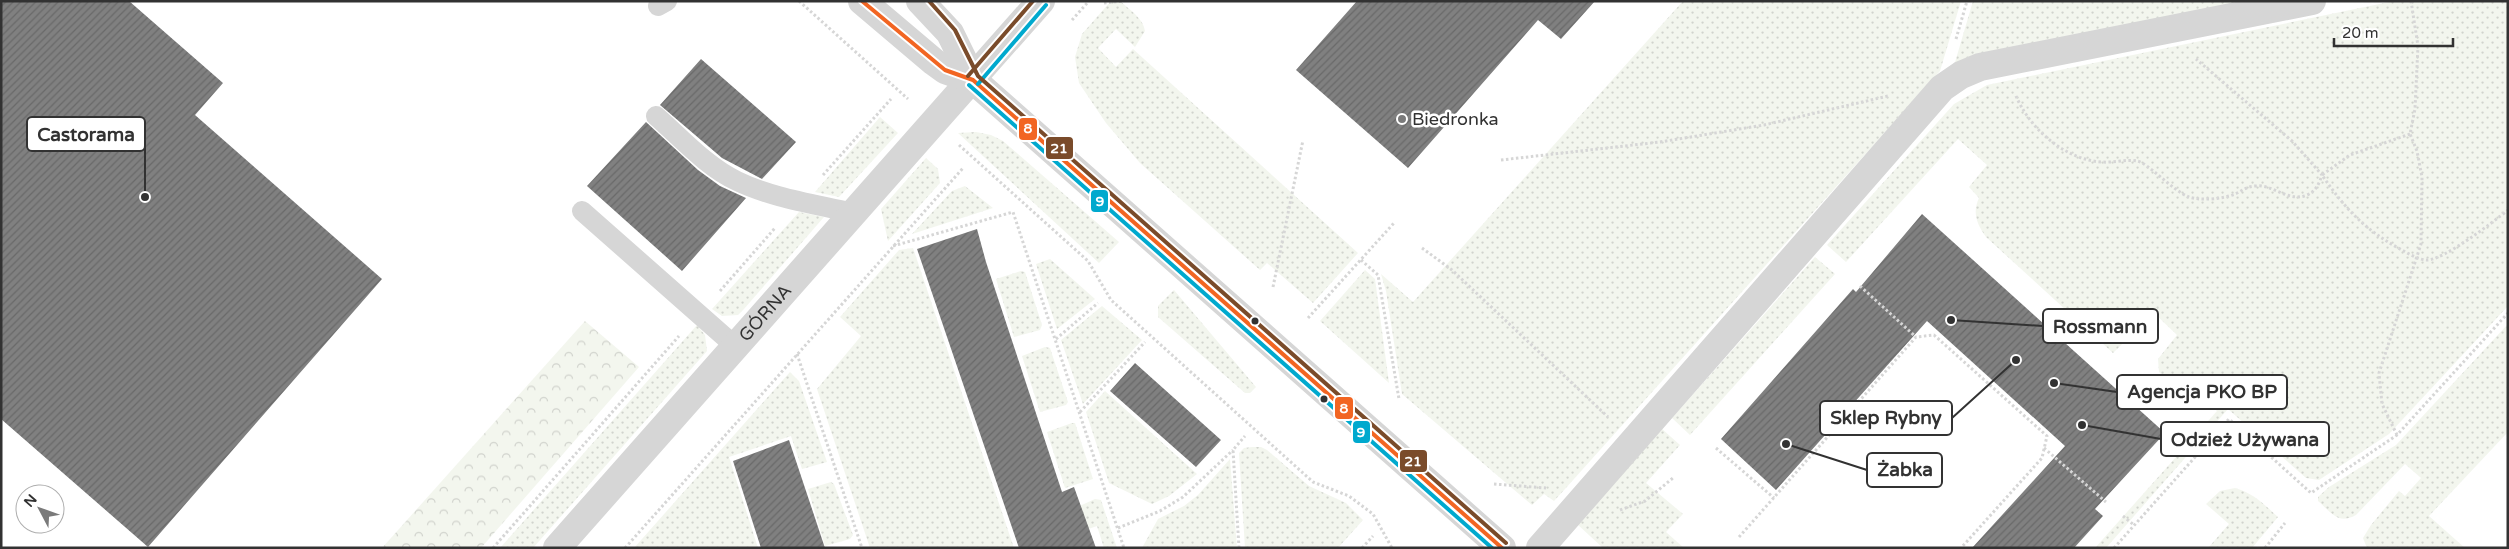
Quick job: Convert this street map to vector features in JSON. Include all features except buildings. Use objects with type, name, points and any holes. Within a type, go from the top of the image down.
[{"type":"street","points":[[862,1],[945,70],[973,80],[1502,548]]},
{"type":"street","points":[[920,1],[950,33],[973,80]]},
{"type":"street","name":"GÓRNA","points":[[557,548],[1041,1]]},
{"type":"street","points":[[1540,548],[1942,88],[1962,75],[1980,67],[2312,1]]},
{"type":"lane","points":[[656,116],[720,171],[736,181],[752,188],[853,213]]},
{"type":"lane","points":[[582,211],[736,346]]},
{"type":"path","points":[[799,1],[913,103]]},
{"type":"path","points":[[1104,2],[1124,1]]},
{"type":"path","points":[[2396,435],[2382,404],[2379,373],[2417,257],[2422,224],[2422,177],[2417,151],[2410,134],[2415,109],[2418,46],[2411,1]]},
{"type":"path","points":[[2184,27],[2187,46],[2196,59],[2292,141],[2322,175],[2349,212],[2375,235],[2417,257],[2426,260],[2437,258],[2454,249],[2508,210]]},
{"type":"path","points":[[2010,61],[2015,93],[2025,116],[2046,137],[2076,156],[2103,162],[2138,160],[2176,191],[2192,198],[2216,198],[2233,195],[2258,185],[2294,197],[2306,196],[2318,188],[2322,175],[2350,155],[2410,134]]},
{"type":"path","points":[[1501,160],[1669,141],[1764,125],[1867,99],[1942,88]]},
{"type":"path","points":[[1273,287],[1303,140]]},
{"type":"path","points":[[959,144],[1088,261],[1111,300],[1286,458],[1313,482],[1349,496],[1373,514],[1392,548]]},
{"type":"path","points":[[625,548],[964,167]]},
{"type":"path","points":[[893,246],[1013,212],[1124,548]]},
{"type":"path","points":[[1308,318],[1394,223]]},
{"type":"path","points":[[1422,248],[1452,270],[1634,440]]},
{"type":"path","points":[[1361,260],[1378,276],[1399,399]]},
{"type":"path","points":[[1860,286],[1916,337]]},
{"type":"path","points":[[1056,339],[1098,302]]},
{"type":"path","points":[[2114,548],[2229,419],[2311,492],[2396,435],[2508,313]]},
{"type":"path","points":[[1739,537],[1916,337],[1934,335],[2047,436],[2042,458],[1961,548]]},
{"type":"path","points":[[1080,413],[1145,342]]},
{"type":"path","points":[[797,354],[862,548]]},
{"type":"path","points":[[2186,428],[2207,445]]},
{"type":"path","points":[[1118,528],[1160,511],[1183,497],[1233,450],[1245,436]]},
{"type":"path","points":[[2044,447],[2106,502]]},
{"type":"path","points":[[1716,448],[1774,498]]},
{"type":"path","points":[[1233,450],[1239,548]]},
{"type":"path","points":[[1494,484],[1547,488]]},
{"type":"path","points":[[2123,516],[2134,525]]},
{"type":"path","points":[[2265,548],[2285,523]]},
{"type":"path","points":[[1362,548],[1373,536]]},
{"type":"green space","points":[[1111,1],[1120,1],[1132,11],[1142,22],[1145,31],[1135,47],[1116,29],[1098,48],[1116,67],[1133,49],[1358,253],[1313,303],[1267,263],[1260,270],[1140,163],[1106,123],[1079,83],[1075,57],[1082,34]]},
{"type":"green space","points":[[1683,1],[1961,1],[1940,71],[1554,501],[1544,494],[1532,505],[1402,394],[1386,291],[1381,274],[1413,302]]},
{"type":"green space","points":[[1973,1],[2261,1],[1953,69]]},
{"type":"green space","points":[[2394,1],[2508,1],[2508,306],[2389,434],[2319,480],[2306,478],[2228,409],[2106,548],[2095,548],[2217,411],[2184,380],[2167,379],[2159,372],[2158,359],[2177,335],[2154,313],[2113,353],[1986,237],[1976,218],[1979,198],[1969,187],[1987,165],[1958,139],[1846,262],[1827,245],[1954,104],[1987,85]]},
{"type":"green space","points":[[880,117],[898,133],[839,197],[815,192]]},
{"type":"green space","points":[[976,132],[991,135],[1003,141],[1119,242],[1099,263],[958,133]]},
{"type":"green space","points":[[926,158],[938,169],[940,183],[888,241],[881,209]]},
{"type":"green space","points":[[965,186],[993,208],[912,234],[952,191]]},
{"type":"green space","points":[[799,212],[824,217],[738,315],[722,316],[712,309]]},
{"type":"green space","points":[[913,248],[1014,548],[870,548],[817,389],[861,336],[840,317],[899,250]]},
{"type":"green space","points":[[1815,257],[1835,274],[1690,435],[1672,418]]},
{"type":"green space","points":[[1050,259],[1095,299],[1057,329],[1036,264]]},
{"type":"green space","points":[[1365,270],[1375,279],[1389,383],[1320,321]]},
{"type":"green space","points":[[1021,271],[1025,272],[1042,325],[1040,330],[1014,337],[996,279]]},
{"type":"green space","points":[[1174,290],[1256,387],[1250,393],[1245,393],[1158,317],[1158,306]]},
{"type":"green space","points":[[1102,306],[1142,340],[1083,404],[1061,340]]},
{"type":"green space","points":[[585,321],[639,367],[481,548],[382,548]]},
{"type":"green space","points":[[2508,324],[2508,432],[2429,516],[2465,548],[2367,548],[2363,538],[2371,525],[2399,491],[2405,496],[2421,478],[2405,464],[2356,515],[2350,518],[2340,518],[2331,513],[2318,501],[2318,497],[2329,487],[2396,445]]},
{"type":"green space","points":[[697,325],[705,335],[707,351],[533,548],[500,548]]},
{"type":"green space","points":[[1045,347],[1050,348],[1068,402],[1066,405],[1040,412],[1022,356]]},
{"type":"green space","points":[[790,372],[799,381],[827,462],[802,469],[791,436],[729,457],[758,548],[634,548]]},
{"type":"green space","points":[[1105,391],[1197,474],[1169,496],[1152,504],[1109,483],[1086,412]]},
{"type":"green space","points":[[1075,423],[1093,479],[1065,488],[1047,432]]},
{"type":"green space","points":[[1661,428],[1680,445],[1646,483],[1683,514],[1666,532],[1684,548],[1603,548],[1577,524]]},
{"type":"green space","points":[[1261,447],[1267,450],[1309,486],[1346,503],[1363,520],[1338,548],[1245,548],[1239,453],[1244,448]]},
{"type":"green space","points":[[1230,459],[1237,548],[1142,548],[1158,519],[1184,506],[1198,495]]},
{"type":"green space","points":[[831,482],[834,484],[853,535],[850,539],[825,546],[808,489]]},
{"type":"green space","points":[[2235,488],[2253,496],[2278,517],[2252,548],[2208,548],[2229,524],[2206,504],[2220,491]]},
{"type":"green space","points":[[1095,499],[1101,500],[1117,548],[1104,548],[1097,526],[1080,532],[1073,509]]},
{"type":"transit line","name":"8","points":[[862,1],[945,70],[973,80],[1502,548]]},
{"type":"transit line","name":"21","points":[[929,1],[955,30],[978,76],[1506,543]]},
{"type":"transit line","name":"21","points":[[968,76],[1033,1]]},
{"type":"transit line","name":"9","points":[[978,84],[1046,5]]},
{"type":"transit line","name":"9","points":[[969,85],[1492,548]]},
{"type":"place","name":"Biedronka","points":[[1402,119]]},
{"type":"place","name":"Castorama","points":[[145,197]]},
{"type":"place","name":"Rossmann","points":[[1951,320]]},
{"type":"place","name":"Sklep Rybny","points":[[2016,360]]},
{"type":"place","name":"Agencja PKO BP","points":[[2054,383]]},
{"type":"place","name":"Odzież Używana","points":[[2082,425]]},
{"type":"place","name":"Żabka","points":[[1786,444]]}]
